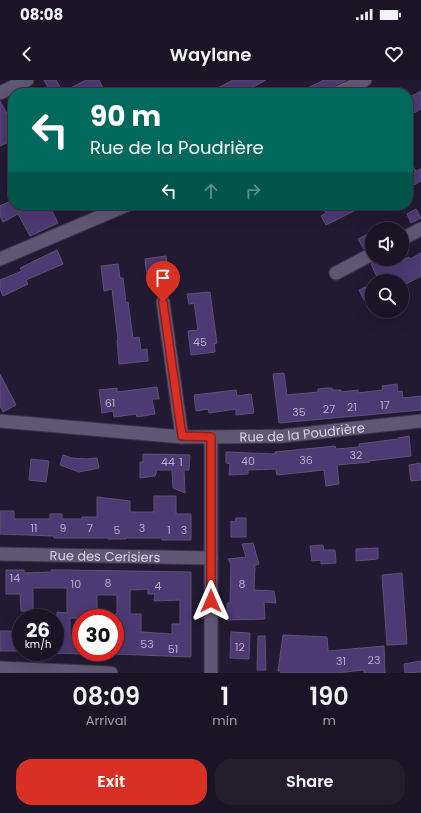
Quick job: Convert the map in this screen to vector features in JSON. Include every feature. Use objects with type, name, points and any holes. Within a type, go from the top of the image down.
[{"type":"street","points":[[10,88],[27,80]]},
{"type":"street","points":[[348,88],[365,80]]},
{"type":"street","points":[[0,259],[115,210]]},
{"type":"street","points":[[409,235],[421,229]]},
{"type":"street","points":[[336,273],[365,258]]},
{"type":"street","points":[[163,302],[182,436]]},
{"type":"street","name":"Rue de la Poudrière","points":[[0,421],[211,437],[283,436],[421,421]]},
{"type":"street","points":[[211,437],[211,673]]},
{"type":"street","name":"Rue des Cerisiers","points":[[0,554],[211,558]]},
{"type":"street","points":[[0,668],[110,673]]},
{"type":"building","points":[[44,80],[56,80],[61,88],[48,88]]},
{"type":"building","points":[[86,80],[99,80],[103,88],[71,88]]},
{"type":"building","points":[[233,80],[266,80],[251,88],[218,88]]},
{"type":"building","points":[[324,80],[346,80],[331,88],[307,88]]},
{"type":"building","points":[[421,91],[421,109],[413,113],[413,95]]},
{"type":"building","points":[[0,101],[8,115],[8,142],[0,146]]},
{"type":"building","points":[[413,166],[416,171],[421,169],[421,181],[413,185]]},
{"type":"building","points":[[8,202],[8,210],[52,210],[58,223],[30,236],[18,214],[3,222],[0,216],[0,206]]},
{"type":"building","points":[[416,209],[421,218],[411,223],[407,214]]},
{"type":"building","points":[[324,210],[356,210],[326,225],[321,216],[326,213]]},
{"type":"building","points":[[365,236],[365,249],[364,249],[358,239]]},
{"type":"building","points":[[57,250],[63,264],[26,280],[28,284],[3,296],[0,289],[0,280],[22,271],[20,268]]},
{"type":"building","points":[[421,253],[421,276],[409,282],[409,274],[376,274],[372,266],[409,266],[409,257],[410,259]]},
{"type":"building","points":[[166,256],[168,272],[147,275],[145,259]]},
{"type":"building","points":[[118,264],[120,278],[123,278],[126,303],[128,302],[133,338],[139,337],[141,350],[147,349],[148,361],[119,364],[118,340],[112,289],[104,291],[101,266]]},
{"type":"building","points":[[365,287],[365,300],[364,300],[359,290]]},
{"type":"building","points":[[210,292],[217,343],[214,344],[215,352],[191,355],[188,331],[198,330],[194,303],[189,304],[187,294]]},
{"type":"building","points":[[284,373],[287,395],[318,392],[318,389],[326,388],[341,390],[341,392],[358,390],[358,393],[383,390],[382,386],[397,384],[398,392],[402,391],[403,398],[421,396],[421,410],[279,423],[273,374]]},
{"type":"building","points":[[0,374],[16,405],[3,412],[0,406]]},
{"type":"building","points":[[157,387],[159,399],[152,399],[155,414],[137,417],[136,414],[114,417],[113,411],[102,413],[99,390],[117,388],[117,392]]},
{"type":"building","points":[[236,390],[237,396],[251,394],[254,413],[236,415],[236,409],[209,413],[208,409],[196,411],[194,395]]},
{"type":"building","points":[[409,436],[411,456],[337,465],[339,484],[326,486],[324,470],[277,475],[276,469],[248,470],[248,474],[229,475],[230,464],[226,463],[226,452],[275,454],[275,452],[335,446],[336,449],[359,447],[359,444],[398,439]]},
{"type":"building","points":[[143,454],[190,455],[189,470],[184,470],[185,493],[173,488],[172,470],[157,470],[155,476],[140,478],[140,462],[143,462]]},
{"type":"building","points":[[63,455],[72,458],[97,458],[99,468],[79,472],[60,465]]},
{"type":"building","points":[[31,459],[49,461],[46,482],[29,480]]},
{"type":"building","points":[[420,463],[421,480],[411,481],[409,465]]},
{"type":"building","points":[[154,496],[176,496],[176,514],[191,514],[191,540],[162,540],[162,538],[54,538],[54,536],[0,534],[0,511],[14,511],[14,519],[50,519],[50,514],[62,514],[62,519],[97,517],[97,497],[130,501],[130,512],[154,512]]},
{"type":"building","points":[[236,518],[246,518],[246,537],[231,537],[231,521],[235,522]]},
{"type":"building","points":[[253,543],[259,564],[255,565],[254,590],[274,591],[276,603],[264,602],[265,619],[227,620],[227,603],[230,603],[231,564],[228,559],[246,557],[242,544]]},
{"type":"building","points":[[323,545],[324,550],[335,550],[336,563],[321,564],[321,560],[312,561],[310,546]]},
{"type":"building","points":[[378,548],[378,559],[356,561],[356,549]]},
{"type":"building","points":[[6,570],[24,570],[24,573],[52,572],[51,570],[191,572],[191,657],[124,654],[124,609],[117,609],[117,595],[97,595],[97,609],[72,609],[72,618],[70,618],[70,636],[72,636],[72,654],[64,653],[64,613],[67,613],[67,588],[33,588],[33,609],[21,609],[20,594],[6,594]],"holes":[[[148,589],[148,594],[155,594],[154,601],[180,600],[180,624],[172,624],[172,634],[141,632],[141,614],[130,614],[130,590]]]},
{"type":"building","points":[[402,573],[407,644],[387,645],[382,575]]},
{"type":"building","points":[[0,631],[12,631],[12,651],[0,651]]},
{"type":"building","points":[[231,632],[250,633],[249,659],[230,658]]},
{"type":"building","points":[[283,635],[327,637],[328,651],[384,646],[385,673],[364,673],[364,670],[336,673],[281,673],[278,671]]},
{"type":"building","points":[[258,636],[265,636],[266,670],[257,670]]},
{"type":"building","points":[[421,661],[421,672],[405,673],[404,664]]},
{"type":"route","points":[[163,302],[182,436],[211,437],[211,601]]}]
